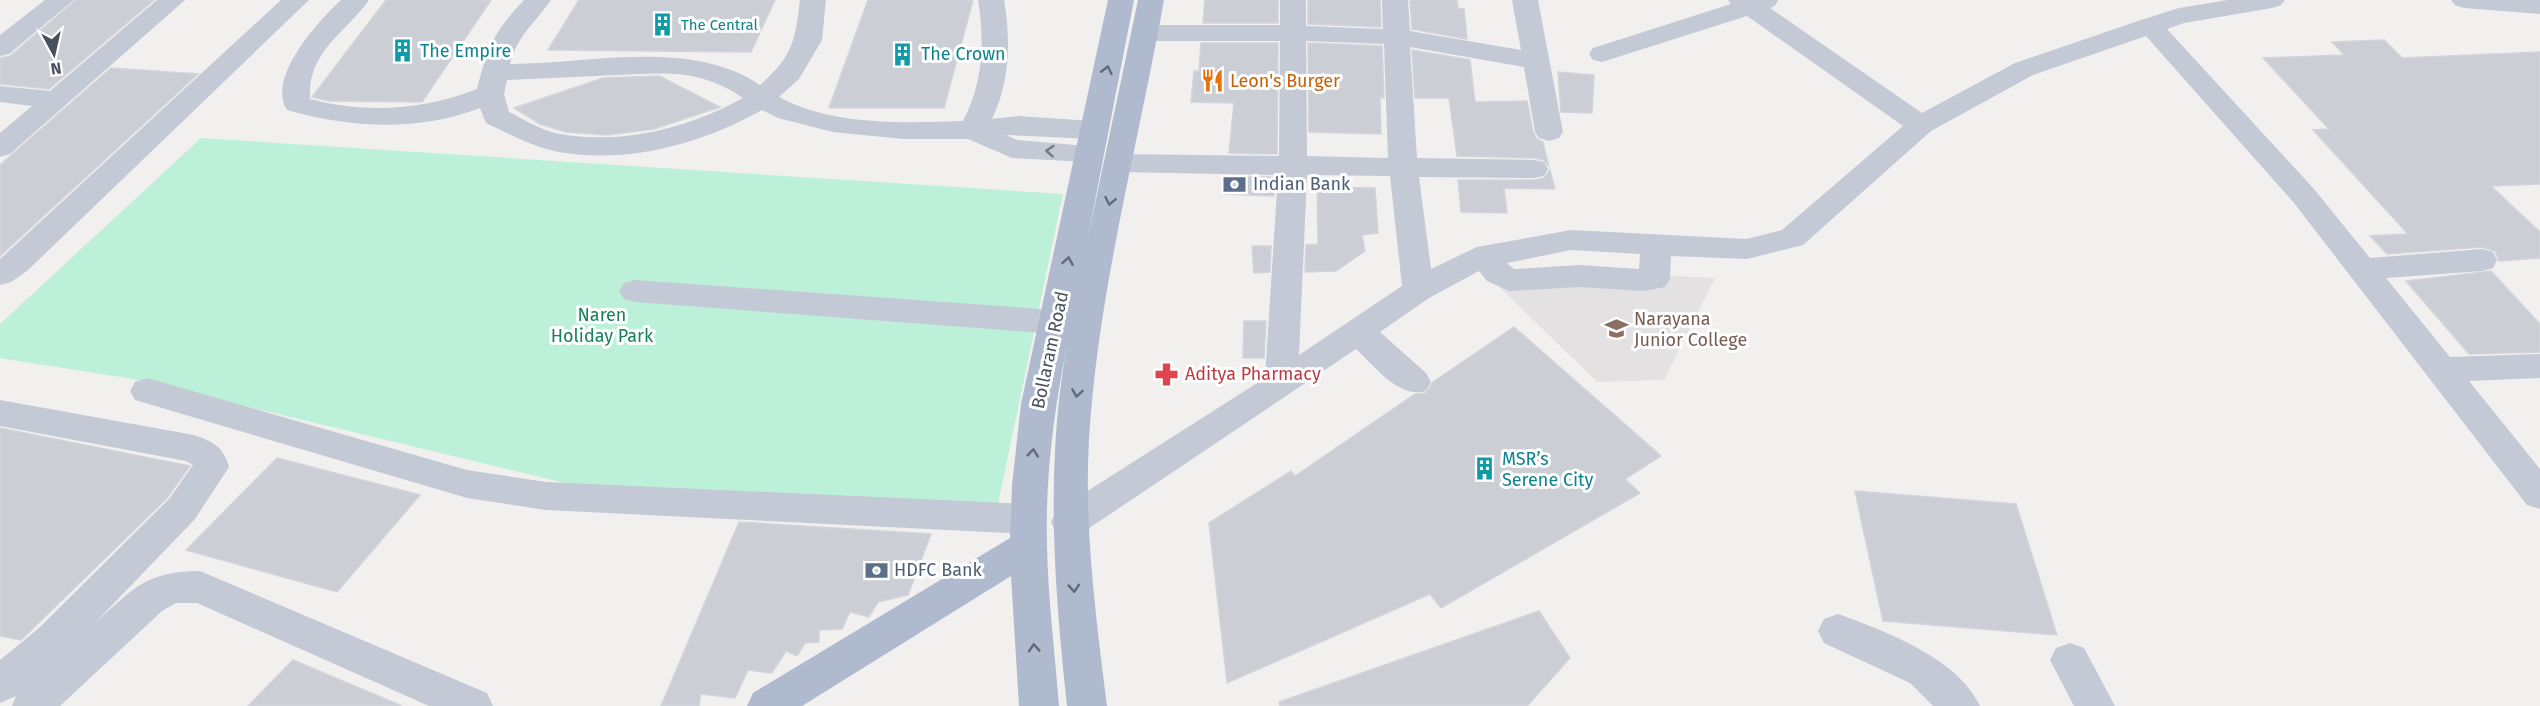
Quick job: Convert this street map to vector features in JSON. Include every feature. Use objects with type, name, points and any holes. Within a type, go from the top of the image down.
[{"type":"main road","name":"Bollaram Road","points":[[1087,706],[1070,522],[1075,404],[1094,282],[1100,149],[1121,0]]},
{"type":"main road","name":"Bollaram Road","points":[[1039,706],[1029,533],[1038,404],[1056,322],[1100,149],[1145,33],[1151,0]]},
{"type":"main road","points":[[767,706],[1029,533]]},
{"type":"street","points":[[0,48],[61,0]]},
{"type":"street","points":[[0,148],[172,0]]},
{"type":"street","points":[[0,274],[16,263],[296,0]]},
{"type":"street","points":[[356,0],[312,46],[294,90],[297,104],[347,115],[441,111],[493,83],[677,64],[712,70],[734,79],[762,100],[788,112],[870,128],[973,130],[1100,149],[1293,165],[1534,169]]},
{"type":"street","points":[[538,0],[515,25],[501,47],[493,83],[496,117],[559,143],[605,146],[676,138],[729,117],[762,100],[784,80],[811,36],[813,0]]},
{"type":"street","points":[[973,130],[985,108],[994,69],[991,0]]},
{"type":"street","points":[[1281,384],[1293,165],[1293,0]]},
{"type":"street","points":[[1395,0],[1403,166],[1418,290]]},
{"type":"street","points":[[1525,0],[1549,132]]},
{"type":"street","points":[[2463,0],[2540,6]]},
{"type":"street","points":[[1070,522],[1281,384],[1418,290],[1484,256],[1498,273],[1509,280],[1579,276],[1644,280],[1653,279],[1656,244],[1747,249],[1792,238],[1921,125],[2024,69],[2160,14],[2255,1]]},
{"type":"street","points":[[1602,54],[1753,2],[1921,125]]},
{"type":"street","points":[[2160,14],[2540,495]]},
{"type":"street","points":[[1145,33],[1293,33],[1398,37],[1537,61]]},
{"type":"street","points":[[0,94],[56,100]]},
{"type":"street","points":[[2361,269],[2482,260]]},
{"type":"street","points":[[635,291],[1056,322]]},
{"type":"street","points":[[1357,332],[1414,382]]},
{"type":"street","points":[[2441,370],[2540,366]]},
{"type":"street","points":[[147,392],[467,484],[546,496],[1029,533]]},
{"type":"street","points":[[0,413],[194,449],[208,458],[211,467],[182,508],[53,640],[0,684]]},
{"type":"street","points":[[32,706],[148,599],[172,587],[200,587],[473,706]]},
{"type":"street","points":[[1838,631],[1924,671],[1960,706]]},
{"type":"street","points":[[2070,660],[2095,706]]},
{"type":"shaded area","name":"Narayana Junior College","points":[[1531,269],[1715,278],[1664,380],[1597,382],[1490,278]]},
{"type":"green space","name":"Naren Holiday Park","points":[[201,138],[1063,194],[998,504],[573,485],[133,379],[0,358],[0,324]]},
{"type":"building","points":[[76,0],[154,0],[49,89],[0,84],[0,58],[10,56]]},
{"type":"building","name":"The Empire","points":[[386,0],[491,0],[422,102],[330,101],[312,97]]},
{"type":"building","name":"The Central","points":[[579,0],[775,0],[751,52],[548,50]]},
{"type":"building","name":"The Crown","points":[[868,0],[973,0],[944,108],[829,108]]},
{"type":"building","points":[[1205,0],[1278,0],[1278,23],[1203,23]]},
{"type":"building","points":[[1308,0],[1380,0],[1381,27],[1308,24]]},
{"type":"building","points":[[1410,0],[1457,0],[1458,8],[1464,9],[1467,39],[1412,29]]},
{"type":"building","points":[[2384,40],[2402,58],[2540,52],[2540,184],[2491,186],[2540,232],[2540,258],[2499,261],[2495,251],[2482,247],[2387,254],[2370,236],[2408,234],[2313,130],[2329,129],[2263,58],[2344,55],[2332,42]]},
{"type":"building","points":[[1201,43],[1278,43],[1277,154],[1229,153],[1234,103],[1191,102],[1194,71],[1199,71]]},
{"type":"building","points":[[1308,43],[1382,46],[1384,98],[1380,97],[1381,134],[1309,132]]},
{"type":"building","points":[[1412,50],[1470,60],[1475,102],[1527,101],[1533,132],[1537,139],[1543,142],[1549,167],[1544,160],[1534,158],[1457,156],[1449,98],[1415,98]]},
{"type":"building","points":[[111,68],[198,74],[0,256],[0,165]]},
{"type":"building","points":[[1558,72],[1594,75],[1592,113],[1561,112]]},
{"type":"building","points":[[659,76],[720,107],[654,129],[607,135],[566,132],[540,124],[514,108],[603,78]]},
{"type":"building","points":[[1550,170],[1555,189],[1504,188],[1507,213],[1461,212],[1458,180],[1534,180],[1544,178]]},
{"type":"building","points":[[1227,176],[1276,177],[1274,196],[1225,194]]},
{"type":"building","points":[[1317,187],[1375,188],[1378,233],[1362,235],[1365,251],[1336,271],[1305,272],[1306,245],[1318,244]]},
{"type":"building","points":[[1252,246],[1271,246],[1270,272],[1254,273]]},
{"type":"building","points":[[2491,271],[2540,324],[2540,352],[2469,354],[2406,281]]},
{"type":"building","points":[[1244,321],[1266,321],[1264,358],[1243,358]]},
{"type":"building","name":"MSR’s Serene City","points":[[1514,327],[1661,456],[1625,479],[1640,493],[1441,608],[1430,594],[1227,683],[1209,523],[1291,471],[1295,476],[1415,394],[1426,393],[1433,382]]},
{"type":"building","points":[[0,428],[190,466],[167,498],[21,640],[0,636]]},
{"type":"building","points":[[277,458],[420,495],[337,592],[186,550]]},
{"type":"building","points":[[1855,491],[2016,504],[2057,635],[1883,621]]},
{"type":"building","points":[[739,522],[931,534],[908,595],[878,602],[869,617],[850,612],[842,629],[819,630],[819,642],[805,643],[797,656],[786,651],[772,673],[748,670],[735,698],[701,694],[699,706],[661,706]]},
{"type":"building","points":[[1539,611],[1570,658],[1527,706],[1280,706],[1279,702]]},
{"type":"building","points":[[293,660],[402,706],[248,706]]},
{"type":"place","name":"The Central","points":[[663,25]]},
{"type":"place","name":"The Empire","points":[[402,51]]},
{"type":"place","name":"The Crown","points":[[903,54]]},
{"type":"place","name":"Leon's Burger","points":[[1212,81]]},
{"type":"place","name":"Indian Bank","points":[[1235,184]]},
{"type":"place","name":"Narayana Junior College","points":[[1616,329]]},
{"type":"place","name":"Aditya Pharmacy","points":[[1167,374]]},
{"type":"place","name":"MSR’s Serene City","points":[[1484,469]]},
{"type":"place","name":"HDFC Bank","points":[[876,570]]}]
